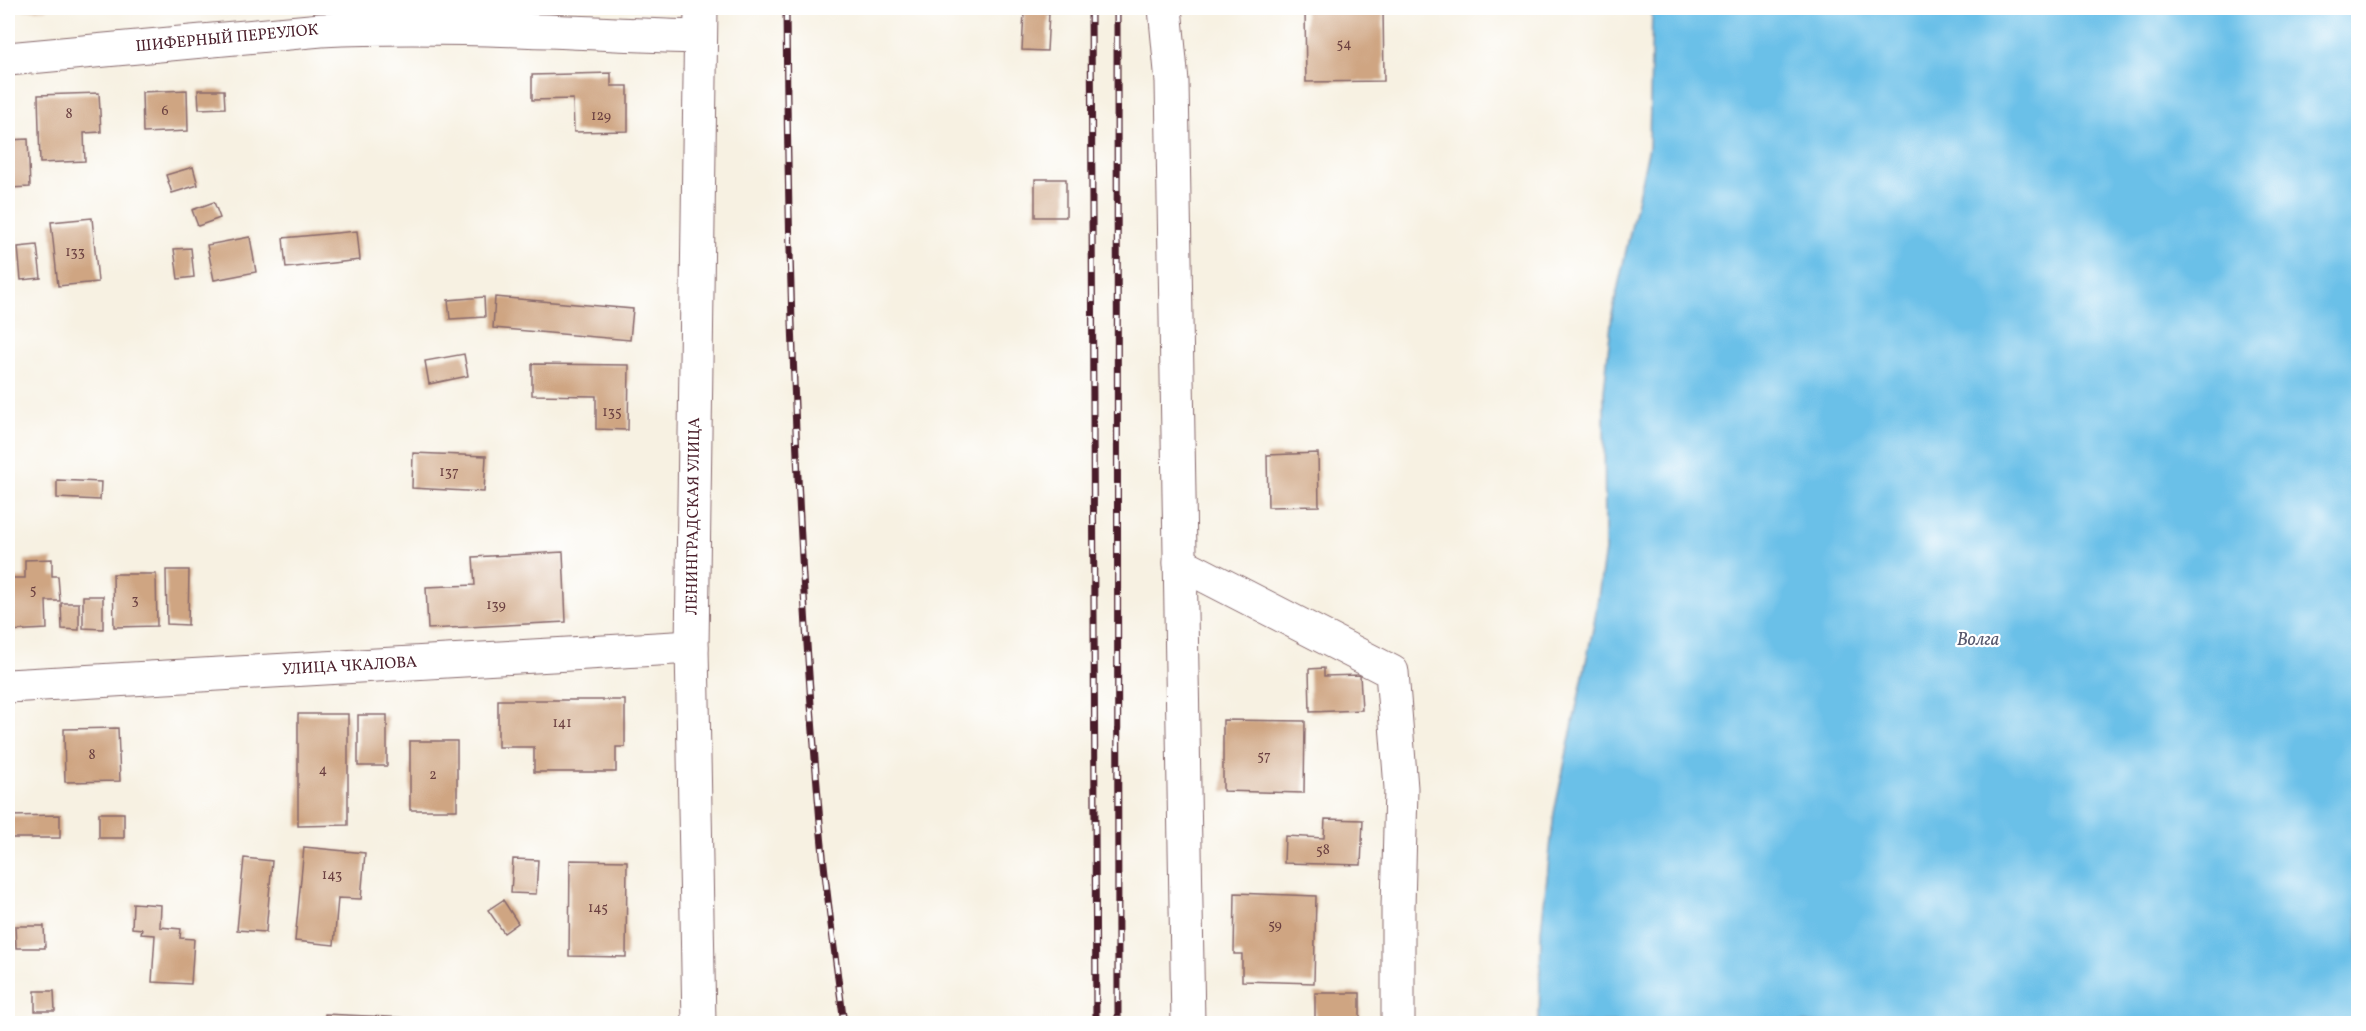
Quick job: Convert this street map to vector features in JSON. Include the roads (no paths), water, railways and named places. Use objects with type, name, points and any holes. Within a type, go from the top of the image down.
[{"type":"street","points":[[1165,8],[1172,82],[1188,1023]]},
{"type":"street","name":"ШИФЕРНЫЙ ПЕРЕУЛОК","points":[[8,59],[321,30],[701,22]]},
{"type":"street","name":"ЛЕНИНГРАДСКАЯ УЛИЦА","points":[[699,1023],[692,647],[701,22]]},
{"type":"street","points":[[1180,563],[1392,672],[1401,788],[1398,1023]]},
{"type":"street","name":"УЛИЦА ЧКАЛОВА","points":[[8,686],[692,647]]},
{"type":"water","name":"Волга","points":[[1652,8],[2358,8],[2358,1023],[1539,1023],[1541,931],[1554,813],[1594,624],[1605,550],[1604,392],[1612,314],[1649,147]]},
{"type":"railway","points":[[786,8],[789,208],[799,509],[821,837],[844,1024]]},
{"type":"railway","points":[[1091,8],[1096,1024]]},
{"type":"railway","points":[[1117,8],[1118,1024]]}]
